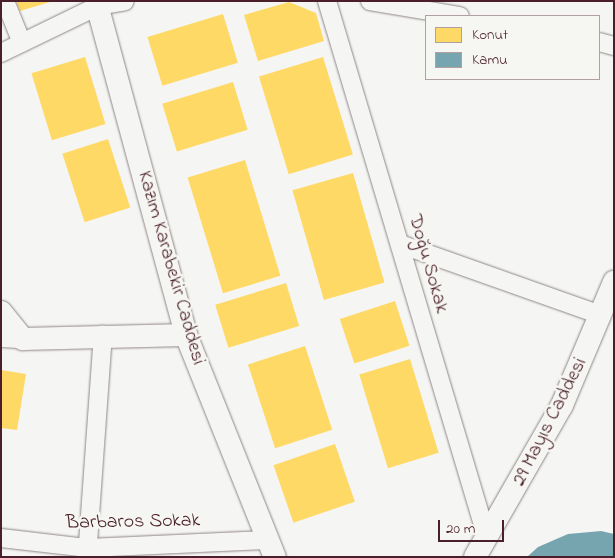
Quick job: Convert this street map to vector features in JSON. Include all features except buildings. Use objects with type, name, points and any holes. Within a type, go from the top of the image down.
[{"type":"street","points":[[5,1],[22,43]]},
{"type":"street","points":[[1,53],[97,4],[125,1]]},
{"type":"street","name":"Doğu Sokak","points":[[328,1],[400,244],[481,548]]},
{"type":"street","points":[[370,1],[453,11]]},
{"type":"street","name":"Kazım Karabekir Caddesi","points":[[97,4],[186,335],[270,548]]},
{"type":"street","points":[[600,42],[614,46]]},
{"type":"street","points":[[400,244],[600,315]]},
{"type":"street","name":"29 Mayıs Caddesi","points":[[481,548],[562,405],[614,282]]},
{"type":"street","points":[[1,312],[12,338],[186,335]]},
{"type":"street","points":[[87,552],[103,335]]},
{"type":"street","name":"Barbaros Sokak","points":[[1,538],[87,552],[270,548]]}]
